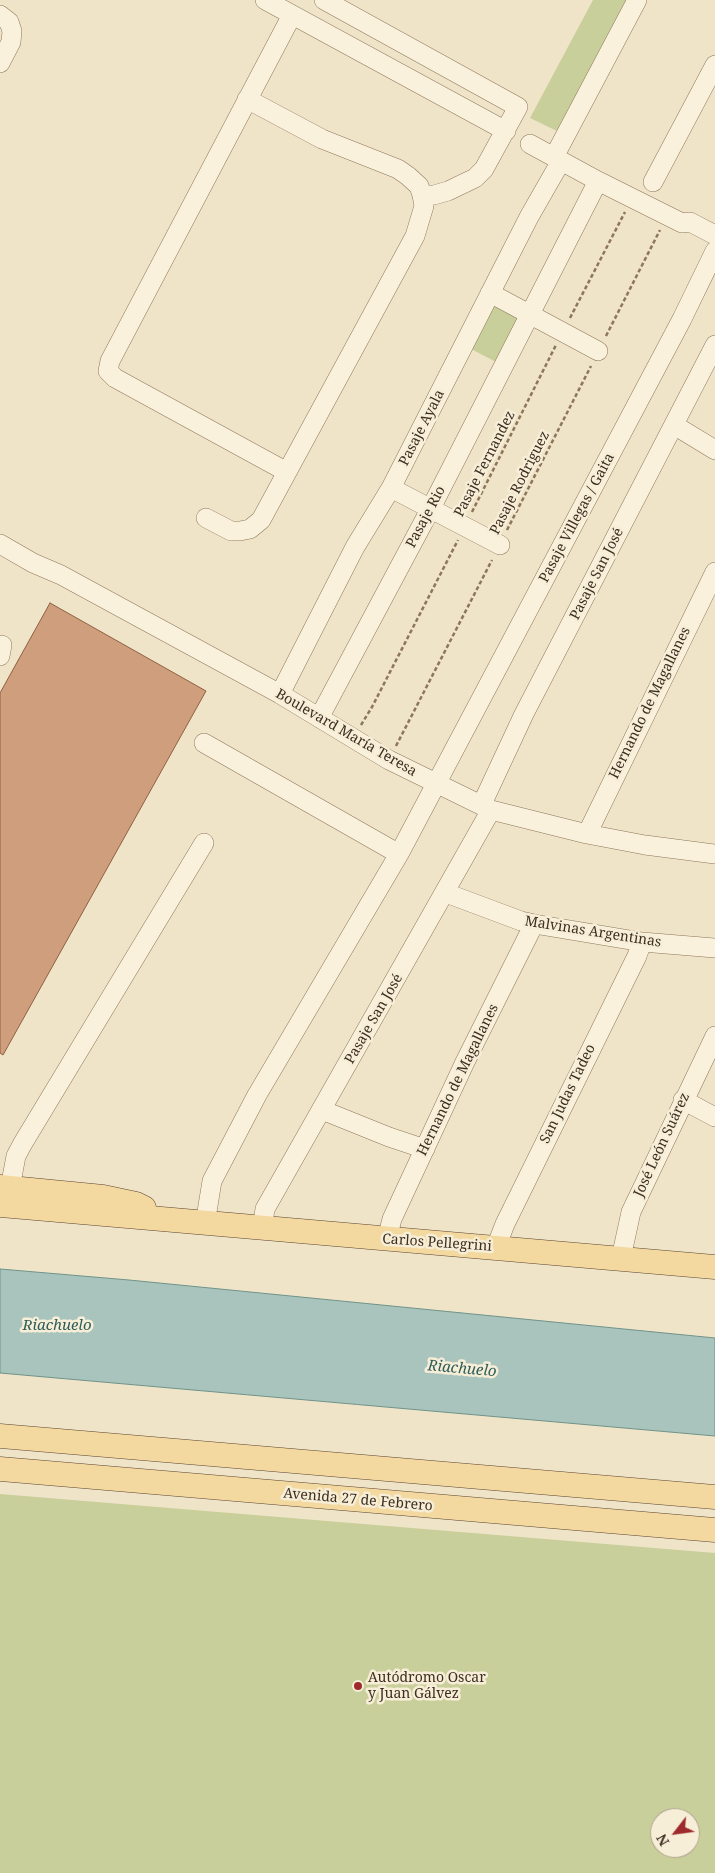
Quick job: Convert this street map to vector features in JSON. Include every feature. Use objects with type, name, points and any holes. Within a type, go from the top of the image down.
[{"type":"main road","name":"Carlos Pellegrini","points":[[3,1193],[159,1219],[205,1224],[496,1247],[715,1267]]},
{"type":"main road","points":[[0,1436],[715,1497]]},
{"type":"main road","name":"Avenida 27 de Febrero","points":[[0,1469],[715,1530]]},
{"type":"street","points":[[324,0],[518,107],[484,170],[475,178],[448,191],[434,195],[422,195]]},
{"type":"street","name":"Pasaje Ayala","points":[[280,694],[355,547],[391,488],[637,0]]},
{"type":"street","points":[[271,2],[506,131]]},
{"type":"street","points":[[287,472],[115,378],[108,370],[110,361],[292,14]]},
{"type":"street","points":[[0,15],[9,22],[12,31],[11,42],[0,63]]},
{"type":"street","points":[[653,182],[715,65]]},
{"type":"street","points":[[206,518],[231,531],[250,529],[261,520],[415,236],[424,206],[419,186],[408,176],[398,170],[322,139],[247,99]]},
{"type":"street","points":[[530,144],[682,223],[690,222],[715,235]]},
{"type":"street","name":"Pasaje Rio","points":[[319,718],[431,508],[598,181]]},
{"type":"street","name":"Pasaje Villegas / Gaita","points":[[205,1224],[212,1181],[248,1112],[399,854],[437,784],[682,320],[715,251]]},
{"type":"street","points":[[490,294],[598,351]]},
{"type":"street","name":"Pasaje San José","points":[[262,1228],[265,1209],[446,893],[486,807],[524,714],[715,345]]},
{"type":"street","points":[[674,425],[715,450]]},
{"type":"street","points":[[391,488],[500,545]]},
{"type":"street","name":"Boulevard María Teresa","points":[[0,544],[280,694],[389,760],[486,807],[587,834],[645,845],[715,854]]},
{"type":"street","name":"Hernando de Magallanes","points":[[587,834],[707,607],[715,572]]},
{"type":"street","points":[[204,743],[399,854]]},
{"type":"street","points":[[3,1193],[16,1156],[23,1143],[204,843]]},
{"type":"street","name":"Malvinas Argentinas","points":[[446,893],[534,924],[642,942],[715,948]]},
{"type":"street","name":"Hernando de Magallanes","points":[[387,1239],[392,1219],[465,1062],[534,924]]},
{"type":"street","name":"San Judas Tadeo","points":[[496,1247],[505,1224],[637,956],[642,942]]},
{"type":"street","name":"José León Suárez","points":[[621,1258],[628,1217],[715,1036]]},
{"type":"street","points":[[683,1100],[715,1117]]},
{"type":"street","points":[[322,1110],[389,1137],[425,1149]]},
{"type":"path","name":"Pasaje Fernandez","points":[[352,738],[372,707],[632,198]]},
{"type":"path","name":"Pasaje Rodriguez","points":[[389,760],[668,215]]},
{"type":"green space","points":[[593,0],[630,0],[559,132],[530,118]]},
{"type":"green space","points":[[494,304],[523,318],[500,364],[471,349]]},
{"type":"green space","name":"Autódromo Oscar y Juan Gálvez","points":[[0,1494],[715,1553],[715,1873],[0,1873]]},
{"type":"water","name":"Riachuelo","points":[[0,1269],[715,1338],[715,1436],[0,1373]]},
{"type":"building","points":[[50,603],[206,691],[3,1055],[0,1053],[0,693]]},
{"type":"place","name":"Autódromo Oscar y Juan Gálvez","points":[[358,1686]]}]
